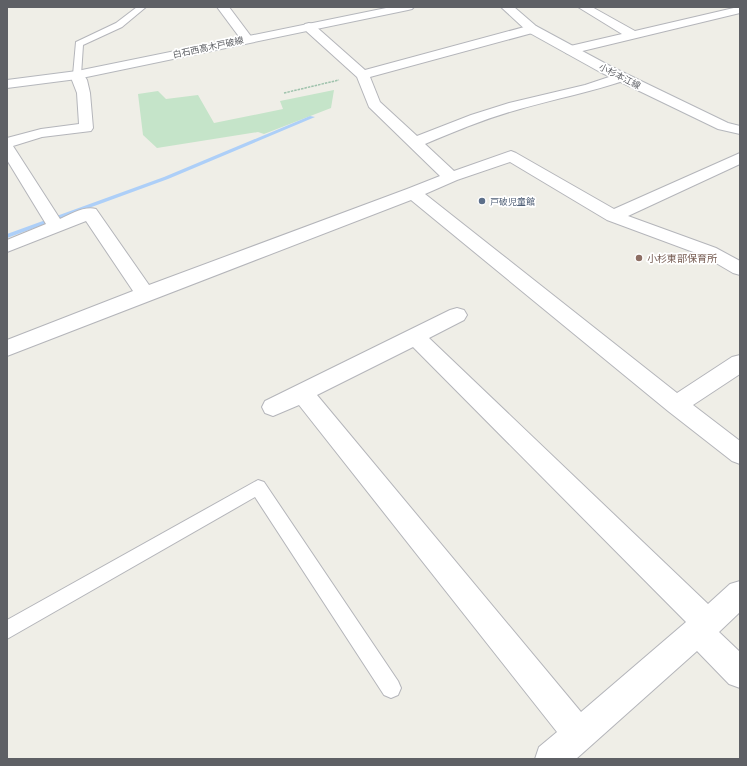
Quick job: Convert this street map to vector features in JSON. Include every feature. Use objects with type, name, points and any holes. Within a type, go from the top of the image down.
[{"type":"street","points":[[223,7],[247,39]]},
{"type":"street","name":"白石西高木戸破線","points":[[7,84],[76,75],[408,7]]},
{"type":"street","name":"小杉本江線","points":[[507,7],[532,29],[621,77],[723,126],[740,130]]},
{"type":"street","points":[[584,7],[633,35]]},
{"type":"street","points":[[570,50],[740,10]]},
{"type":"street","points":[[309,27],[363,75],[374,104],[451,176]]},
{"type":"street","points":[[363,75],[532,29]]},
{"type":"street","points":[[7,143],[41,134],[86,128],[84,102],[79,78],[76,75]]},
{"type":"street","points":[[416,142],[439,132],[508,108],[589,88],[621,77]]},
{"type":"street","points":[[7,148],[56,226]]},
{"type":"street","points":[[7,348],[451,176],[511,156],[613,216],[710,252],[740,269]]},
{"type":"street","points":[[613,216],[740,158]]},
{"type":"street","points":[[413,192],[676,405],[740,454]]},
{"type":"street","points":[[7,246],[90,213],[144,294]]},
{"type":"street","points":[[273,407],[415,337],[457,314]]},
{"type":"street","points":[[415,337],[702,626],[740,673]]},
{"type":"street","points":[[676,405],[740,363]]},
{"type":"street","points":[[302,393],[579,734]]},
{"type":"street","points":[[551,759],[740,594]]},
{"type":"lane","points":[[76,75],[79,44],[118,25],[142,7]]},
{"type":"lane","points":[[7,630],[258,487],[391,688]]},
{"type":"path","points":[[284,92],[363,75]]},
{"type":"green space","points":[[334,90],[331,108],[264,134],[258,132],[157,148],[143,135],[138,94],[158,91],[166,99],[198,95],[214,123],[283,109],[280,101]]},
{"type":"waterway","points":[[7,236],[166,178],[312,117]]},
{"type":"place","name":"戸破児童館","points":[[482,201]]},
{"type":"place","name":"小杉東部保育所","points":[[639,258]]}]
